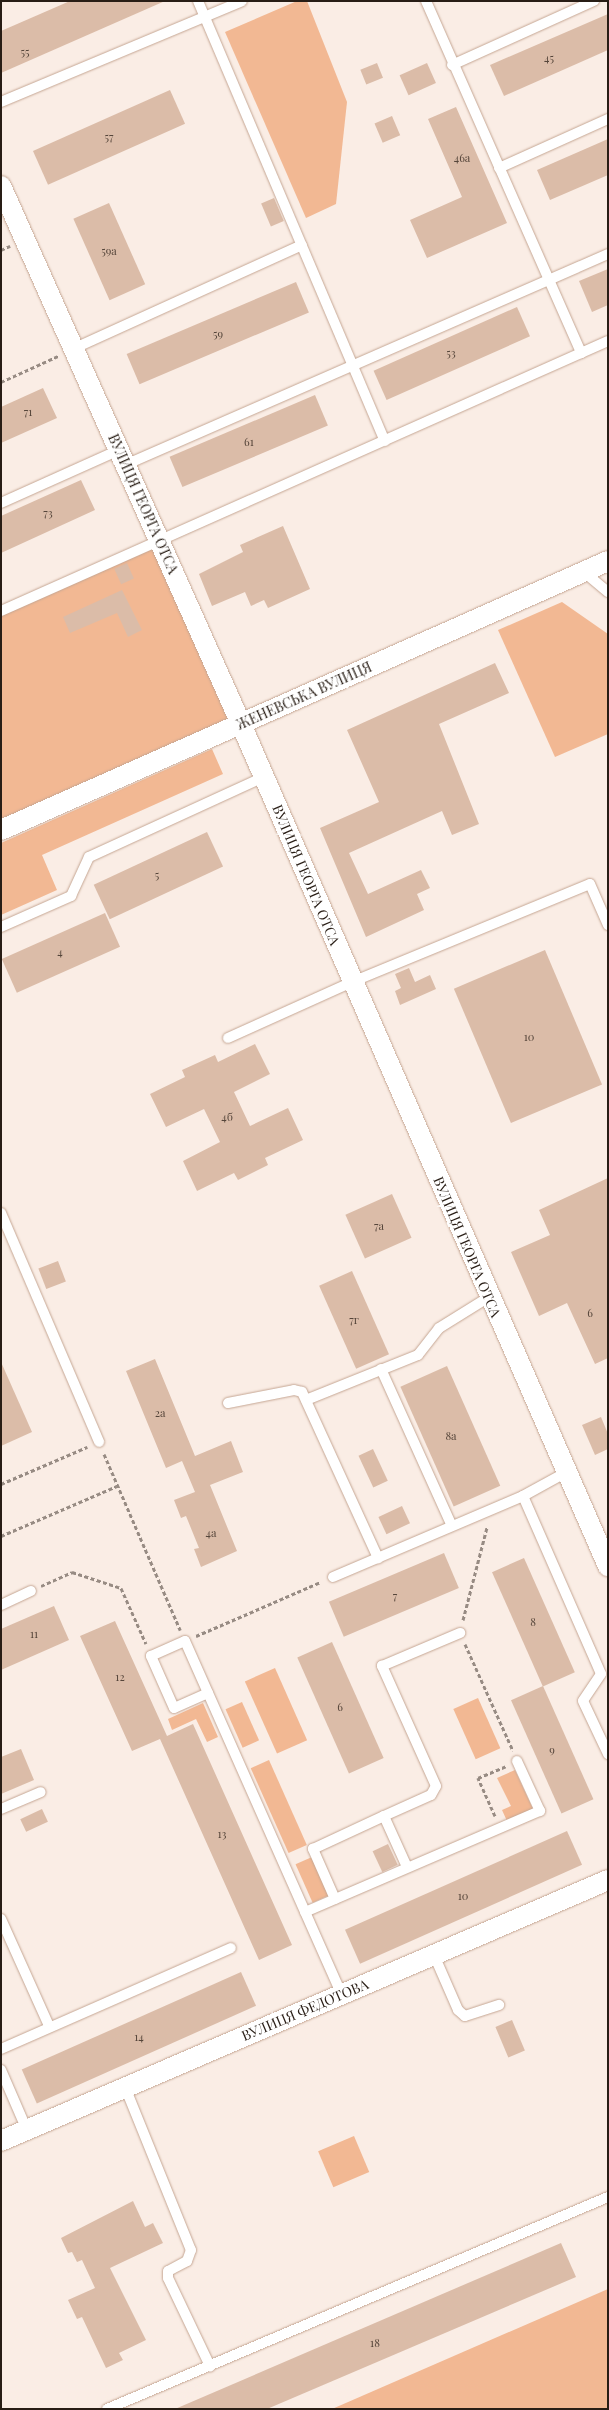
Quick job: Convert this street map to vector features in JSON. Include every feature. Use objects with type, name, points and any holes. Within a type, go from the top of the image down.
[{"type":"street","name":"ВУЛИЦЯ ГЕОРГА ОТСА","points":[[1,186],[75,348],[241,724],[489,1297],[608,1566]]},
{"type":"street","name":"ЖЕНЕВСЬКА ВУЛИЦЯ","points":[[1,830],[608,561]]},
{"type":"street","name":"ВУЛИЦЯ ФЕДОТОВА","points":[[1,2141],[608,1880]]},
{"type":"lane","points":[[198,1],[385,441]]},
{"type":"lane","points":[[1,102],[206,18],[242,1]]},
{"type":"lane","points":[[426,1],[452,64],[581,353]]},
{"type":"lane","points":[[452,64],[594,1]]},
{"type":"lane","points":[[498,168],[608,119]]},
{"type":"lane","points":[[75,348],[302,245]]},
{"type":"lane","points":[[1,503],[122,457],[353,364],[608,254]]},
{"type":"lane","points":[[1,611],[160,543],[608,341]]},
{"type":"lane","points":[[584,572],[608,592]]},
{"type":"lane","points":[[1,927],[71,896],[89,857],[264,777]]},
{"type":"lane","points":[[228,1038],[352,982],[590,884],[608,925]]},
{"type":"lane","points":[[1,1213],[99,1442]]},
{"type":"lane","points":[[306,1400],[425,1350],[439,1328],[489,1297]]},
{"type":"lane","points":[[381,1370],[452,1526]]},
{"type":"lane","points":[[228,1403],[294,1390],[306,1400],[378,1558]]},
{"type":"lane","points":[[333,1577],[523,1496],[566,1473]]},
{"type":"lane","points":[[523,1496],[601,1674],[583,1701],[608,1754]]},
{"type":"lane","points":[[1,1605],[31,1591]]},
{"type":"lane","points":[[335,1899],[313,1848],[431,1795],[436,1786],[382,1666],[460,1633]]},
{"type":"lane","points":[[208,1693],[174,1708],[151,1656],[185,1641],[342,1995]]},
{"type":"lane","points":[[305,1912],[540,1811],[517,1761]]},
{"type":"lane","points":[[1,1809],[41,1792]]},
{"type":"lane","points":[[384,1816],[407,1867]]},
{"type":"lane","points":[[1,1919],[49,2026]]},
{"type":"lane","points":[[1,2048],[231,1948]]},
{"type":"lane","points":[[434,1955],[458,2010],[465,2016],[499,2005]]},
{"type":"lane","points":[[1,2070],[27,2130]]},
{"type":"lane","points":[[125,2087],[191,2250],[187,2261],[168,2271],[168,2278],[210,2366]]},
{"type":"lane","points":[[107,2409],[608,2197]]},
{"type":"path","points":[[1,382],[75,348]]},
{"type":"path","points":[[1,1484],[99,1442],[185,1641],[333,1577]]},
{"type":"path","points":[[1,1536],[117,1486]]},
{"type":"path","points":[[492,1509],[460,1633],[517,1761],[478,1778],[500,1828]]},
{"type":"path","points":[[31,1591],[72,1572],[121,1588],[151,1656]]},
{"type":"shaded area","points":[[297,1],[307,1],[347,102],[336,204],[306,218],[225,32]]},
{"type":"shaded area","points":[[160,543],[241,724],[1,830],[1,611]]},
{"type":"shaded area","points":[[562,602],[608,634],[608,734],[555,757],[498,630]]},
{"type":"shaded area","points":[[212,749],[223,774],[42,855],[57,890],[1,915],[1,843]]},
{"type":"shaded area","points":[[275,1668],[307,1740],[277,1754],[245,1681]]},
{"type":"shaded area","points":[[478,1698],[500,1748],[476,1759],[453,1709]]},
{"type":"shaded area","points":[[242,1702],[259,1740],[243,1748],[226,1709]]},
{"type":"shaded area","points":[[203,1703],[218,1737],[207,1742],[196,1719],[172,1730],[168,1719]]},
{"type":"shaded area","points":[[269,1760],[307,1845],[289,1853],[251,1768]]},
{"type":"shaded area","points":[[515,1770],[533,1809],[507,1821],[502,1810],[511,1806],[497,1778]]},
{"type":"shaded area","points":[[312,1857],[329,1895],[313,1903],[296,1864]]},
{"type":"shaded area","points":[[354,2136],[369,2172],[333,2187],[318,2151]]},
{"type":"shaded area","points":[[608,2289],[608,2409],[332,2409]]},
{"type":"building","points":[[70,1],[165,1],[1,73],[1,31]]},
{"type":"building","points":[[608,14],[608,50],[504,96],[490,65]]},
{"type":"building","points":[[377,63],[383,78],[366,85],[360,70]]},
{"type":"building","points":[[427,63],[436,83],[409,95],[400,75]]},
{"type":"building","points":[[170,90],[185,124],[48,185],[33,151]]},
{"type":"building","points":[[456,107],[507,223],[427,258],[410,220],[462,197],[428,119]]},
{"type":"building","points":[[392,116],[400,135],[383,143],[375,123]]},
{"type":"building","points":[[608,139],[608,175],[550,200],[537,170]]},
{"type":"building","points":[[274,198],[284,221],[271,226],[261,203]]},
{"type":"building","points":[[109,203],[145,284],[110,300],[73,219]]},
{"type":"building","points":[[608,269],[608,305],[592,312],[579,281]]},
{"type":"building","points":[[296,282],[309,312],[140,384],[127,354]]},
{"type":"building","points":[[517,307],[530,336],[387,400],[374,371]]},
{"type":"building","points":[[43,388],[57,418],[1,443],[1,407]]},
{"type":"building","points":[[315,395],[328,425],[182,487],[170,457]]},
{"type":"building","points":[[81,480],[95,510],[1,553],[1,516]]},
{"type":"building","points":[[283,526],[310,589],[268,608],[264,600],[251,606],[245,592],[212,606],[199,574],[243,552],[240,545]]},
{"type":"building","points":[[127,563],[134,579],[121,584],[114,569]]},
{"type":"building","points":[[122,590],[142,630],[128,637],[117,613],[70,633],[63,617]]},
{"type":"building","points":[[495,663],[509,693],[439,724],[479,824],[452,835],[442,811],[349,853],[368,894],[421,870],[430,888],[417,894],[424,910],[366,937],[320,828],[379,802],[347,730]]},
{"type":"building","points":[[207,832],[223,866],[110,919],[94,885]]},
{"type":"building","points":[[105,913],[120,947],[17,993],[2,959]]},
{"type":"building","points":[[545,950],[602,1084],[511,1123],[454,989]]},
{"type":"building","points":[[409,968],[415,982],[430,975],[436,989],[400,1005],[395,991],[401,988],[395,974]]},
{"type":"building","points":[[255,1044],[270,1074],[234,1092],[250,1126],[288,1108],[303,1140],[265,1158],[268,1165],[238,1180],[234,1173],[197,1191],[183,1161],[220,1142],[204,1109],[166,1127],[150,1094],[185,1077],[182,1070],[215,1055],[218,1062]]},
{"type":"building","points":[[608,1178],[608,1358],[595,1364],[567,1303],[539,1316],[511,1252],[550,1235],[539,1210]]},
{"type":"building","points":[[392,1194],[412,1238],[365,1259],[345,1215]]},
{"type":"building","points":[[58,1261],[66,1282],[46,1289],[38,1269]]},
{"type":"building","points":[[352,1271],[389,1354],[356,1369],[319,1286]]},
{"type":"building","points":[[155,1359],[195,1456],[231,1441],[243,1472],[210,1485],[237,1551],[201,1567],[194,1549],[199,1548],[186,1516],[181,1518],[174,1500],[195,1492],[182,1461],[166,1468],[126,1371]]},
{"type":"building","points":[[1,1362],[32,1432],[1,1446]]},
{"type":"building","points":[[447,1366],[500,1486],[454,1506],[400,1387]]},
{"type":"building","points":[[601,1417],[608,1434],[608,1449],[595,1455],[582,1425]]},
{"type":"building","points":[[373,1449],[388,1481],[373,1487],[358,1456]]},
{"type":"building","points":[[402,1506],[410,1523],[386,1534],[378,1517]]},
{"type":"building","points":[[444,1553],[459,1588],[344,1637],[329,1602]]},
{"type":"building","points":[[524,1558],[575,1672],[543,1686],[492,1572]]},
{"type":"building","points":[[54,1606],[69,1640],[1,1670],[1,1629]]},
{"type":"building","points":[[115,1621],[167,1736],[193,1724],[292,1945],[259,1960],[160,1739],[132,1751],[80,1636]]},
{"type":"building","points":[[332,1642],[384,1758],[349,1773],[297,1657]]},
{"type":"building","points":[[543,1686],[593,1799],[561,1814],[511,1700]]},
{"type":"building","points":[[21,1749],[34,1780],[1,1794],[1,1757]]},
{"type":"building","points":[[42,1809],[48,1822],[26,1832],[20,1819]]},
{"type":"building","points":[[567,1831],[582,1865],[360,1964],[345,1930]]},
{"type":"building","points":[[388,1844],[398,1865],[382,1872],[373,1851]]},
{"type":"building","points":[[241,1972],[256,2006],[37,2103],[22,2070]]},
{"type":"building","points":[[512,2020],[525,2050],[508,2057],[495,2027]]},
{"type":"building","points":[[133,2201],[145,2227],[153,2223],[163,2243],[110,2268],[146,2340],[119,2353],[123,2360],[106,2368],[82,2317],[77,2319],[68,2300],[95,2288],[82,2260],[77,2262],[72,2252],[68,2253],[61,2238]]},
{"type":"building","points":[[561,2243],[576,2277],[267,2409],[175,2409]]}]
